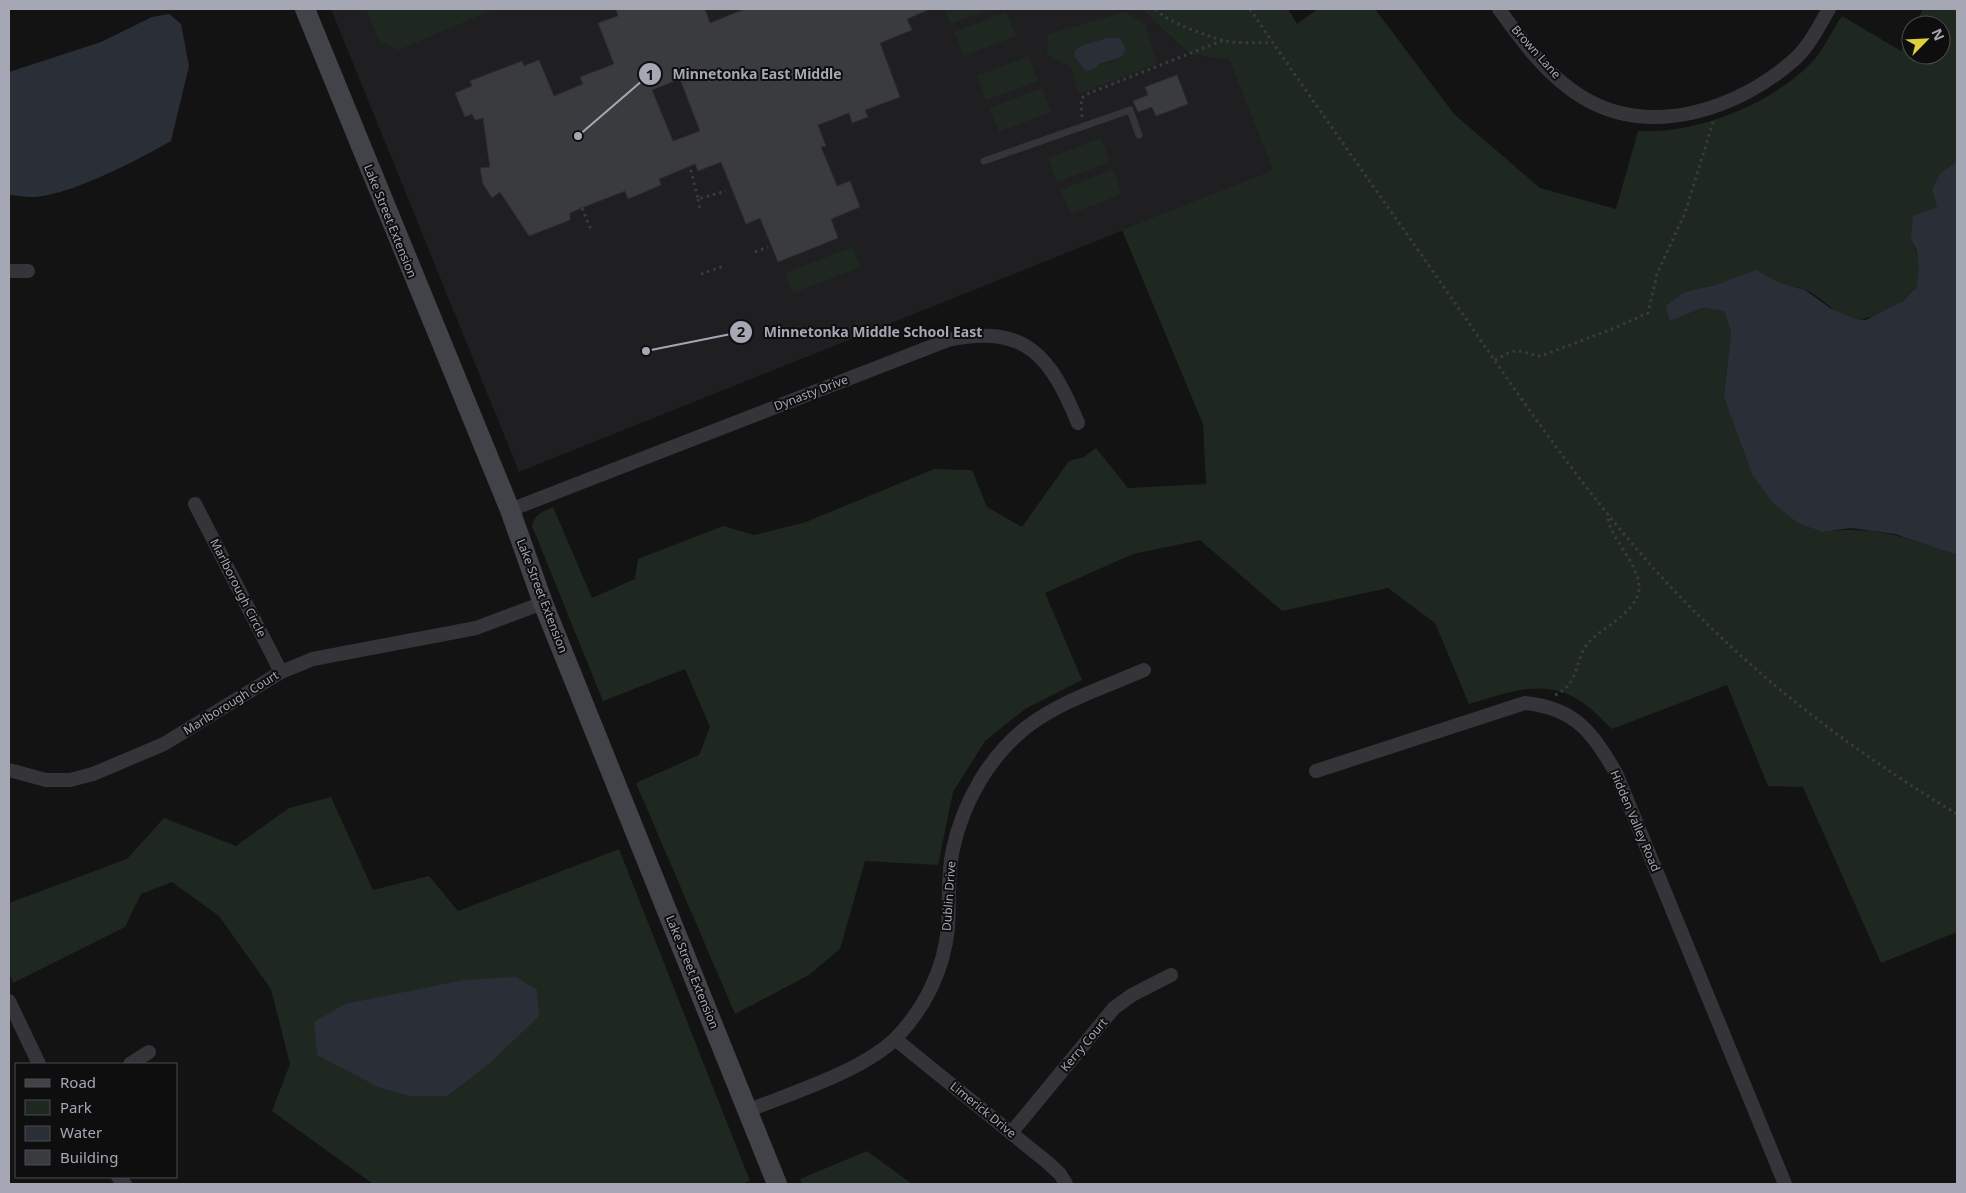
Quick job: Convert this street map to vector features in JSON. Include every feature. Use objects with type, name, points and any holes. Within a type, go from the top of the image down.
[{"type":"street","name":"Lake Street Extension","points":[[305,9],[510,510],[543,603],[777,1184]]},
{"type":"street","name":"Brown Lane","points":[[1499,9],[1515,31],[1552,73],[1581,96],[1623,114],[1674,117],[1717,106],[1747,92],[1796,58],[1811,40],[1829,9]]},
{"type":"street","points":[[9,270],[28,271]]},
{"type":"street","name":"Dynasty Drive","points":[[510,510],[948,340],[973,334],[992,335],[1009,339],[1043,358],[1064,388],[1078,423]]},
{"type":"street","name":"Marlborough Circle","points":[[194,504],[281,672]]},
{"type":"street","name":"Marlborough Court","points":[[9,770],[46,780],[70,780],[93,774],[164,744],[281,672],[313,659],[350,650],[476,628],[543,603]]},
{"type":"street","name":"Dublin Drive","points":[[747,1111],[848,1069],[895,1039],[918,1012],[933,985],[944,957],[948,927],[952,849],[960,821],[972,794],[987,769],[1007,746],[1036,721],[1079,697],[1144,670]]},
{"type":"street","name":"Hidden Valley Road","points":[[1316,771],[1509,706],[1525,703],[1544,705],[1566,713],[1582,724],[1600,746],[1616,773],[1785,1184]]},
{"type":"street","name":"Kerry Court","points":[[1011,1133],[1114,1008],[1132,995],[1172,975]]},
{"type":"street","points":[[9,1001],[39,1063]]},
{"type":"street","name":"Limerick Drive","points":[[895,1039],[1047,1162],[1060,1174],[1066,1184]]},
{"type":"street","points":[[132,1063],[149,1052]]},
{"type":"lane","points":[[984,161],[1130,110],[1139,135]]},
{"type":"path","points":[[1156,9],[1160,14],[1190,28],[1224,40],[1273,43]]},
{"type":"path","points":[[1250,9],[1532,415],[1640,554],[1700,617],[1764,677],[1832,732],[1904,782],[1957,814]]},
{"type":"path","points":[[1081,128],[1081,99],[1087,94],[1224,40]]},
{"type":"path","points":[[1495,360],[1510,352],[1518,351],[1532,356],[1541,356],[1612,330],[1648,313],[1657,274],[1685,212],[1717,106]]},
{"type":"path","points":[[686,151],[700,209]]},
{"type":"path","points":[[698,199],[726,191]]},
{"type":"path","points":[[582,208],[592,232]]},
{"type":"path","points":[[755,252],[768,247]]},
{"type":"path","points":[[701,274],[724,266]]},
{"type":"path","points":[[1544,705],[1552,696],[1563,691],[1576,675],[1587,644],[1598,632],[1630,607],[1637,596],[1640,587],[1637,571],[1608,524],[1609,514]]},
{"type":"shaded area","points":[[331,9],[1142,9],[1189,54],[1229,60],[1274,170],[519,472]]},
{"type":"green space","points":[[366,9],[495,9],[399,50],[379,41]]},
{"type":"green space","points":[[945,9],[991,9],[951,24]]},
{"type":"green space","points":[[1142,9],[1288,9],[1297,24],[1318,9],[1375,9],[1454,114],[1540,188],[1616,209],[1638,131],[1684,128],[1708,122],[1732,114],[1777,91],[1813,61],[1842,16],[1901,51],[1901,65],[1951,65],[1951,15],[1920,15],[1923,9],[1957,9],[1957,162],[1941,172],[1937,207],[1911,239],[1918,256],[1920,269],[1919,281],[1913,292],[1899,304],[1880,314],[1855,319],[1841,314],[1806,290],[1780,283],[1756,271],[1715,285],[1684,292],[1670,321],[1703,308],[1724,311],[1731,332],[1724,397],[1823,532],[1860,530],[1891,534],[1957,555],[1957,932],[1881,963],[1803,787],[1768,786],[1727,685],[1612,729],[1584,704],[1567,694],[1553,690],[1525,689],[1469,704],[1435,623],[1388,588],[1282,611],[1200,540],[1133,554],[1045,593],[1082,680],[1025,709],[985,741],[953,792],[938,865],[865,861],[840,949],[809,975],[735,1014],[636,783],[699,755],[710,727],[685,669],[603,701],[532,526],[533,522],[540,514],[553,507],[592,598],[635,579],[638,559],[723,526],[754,535],[806,522],[934,469],[972,470],[987,507],[1022,527],[1069,461],[1084,457],[1096,448],[1128,488],[1206,484],[1203,424],[1122,230],[1273,170],[1229,60],[1189,54]]},
{"type":"green space","points":[[1006,12],[1016,36],[964,56],[954,32]]},
{"type":"green space","points":[[1125,12],[1145,24],[1157,64],[1079,94],[1071,68],[1047,54],[1048,34]],"holes":[[[1107,38],[1119,39],[1115,61],[1099,65],[1083,45]]]},
{"type":"green space","points":[[1029,56],[1038,81],[986,100],[977,76]]},
{"type":"green space","points":[[1042,88],[1051,112],[999,132],[989,108]]},
{"type":"green space","points":[[1101,138],[1110,162],[1057,182],[1048,158]]},
{"type":"green space","points":[[1113,169],[1122,194],[1070,214],[1061,190]]},
{"type":"green space","points":[[853,247],[861,267],[793,293],[785,273]]},
{"type":"green space","points":[[331,797],[373,890],[429,876],[458,911],[619,849],[750,1181],[741,1184],[373,1184],[272,1111],[290,1064],[271,989],[219,916],[172,882],[141,894],[125,927],[13,983],[9,971],[9,903],[127,859],[164,818],[236,846],[289,808]]},
{"type":"green space","points":[[867,1151],[912,1184],[802,1184],[800,1179]]},
{"type":"water","points":[[169,14],[181,24],[189,66],[171,141],[123,167],[64,191],[32,197],[9,195],[9,72],[101,42],[152,17]]},
{"type":"water","points":[[1107,38],[1119,38],[1125,49],[1124,53],[1118,58],[1086,71],[1075,57],[1075,50],[1083,45]]},
{"type":"water","points":[[1957,162],[1957,555],[1895,534],[1851,528],[1823,532],[1798,523],[1774,504],[1753,476],[1724,397],[1731,332],[1724,311],[1703,308],[1670,321],[1666,306],[1684,292],[1715,285],[1756,270],[1780,283],[1805,290],[1830,308],[1855,319],[1866,320],[1903,301],[1917,287],[1919,267],[1917,251],[1911,239],[1913,216],[1937,207],[1932,189],[1941,172]]},
{"type":"water","points":[[516,977],[537,990],[539,1016],[490,1063],[447,1096],[410,1096],[378,1087],[317,1055],[314,1022],[345,1004],[464,980]]},
{"type":"building","points":[[616,9],[705,9],[710,23],[745,9],[930,9],[907,19],[912,30],[880,43],[900,97],[865,110],[868,117],[852,123],[849,113],[818,125],[826,146],[821,147],[837,186],[850,181],[860,207],[831,219],[838,238],[778,262],[760,218],[746,224],[721,162],[698,171],[695,164],[659,179],[661,185],[628,199],[625,191],[570,213],[570,220],[529,236],[500,192],[492,198],[483,184],[480,168],[490,167],[483,118],[475,120],[472,114],[465,117],[455,93],[472,86],[470,81],[522,61],[524,66],[539,60],[554,96],[583,84],[580,77],[614,64],[598,23],[618,16]],"holes":[[[680,79],[700,131],[673,141],[652,90]]]},
{"type":"building","points":[[1177,75],[1188,104],[1156,116],[1152,107],[1138,112],[1133,101],[1148,95],[1145,87]]},
{"type":"place","name":"Minnetonka East Middle","points":[[578,136]]},
{"type":"place","name":"Minnetonka Middle School East","points":[[646,351]]}]
